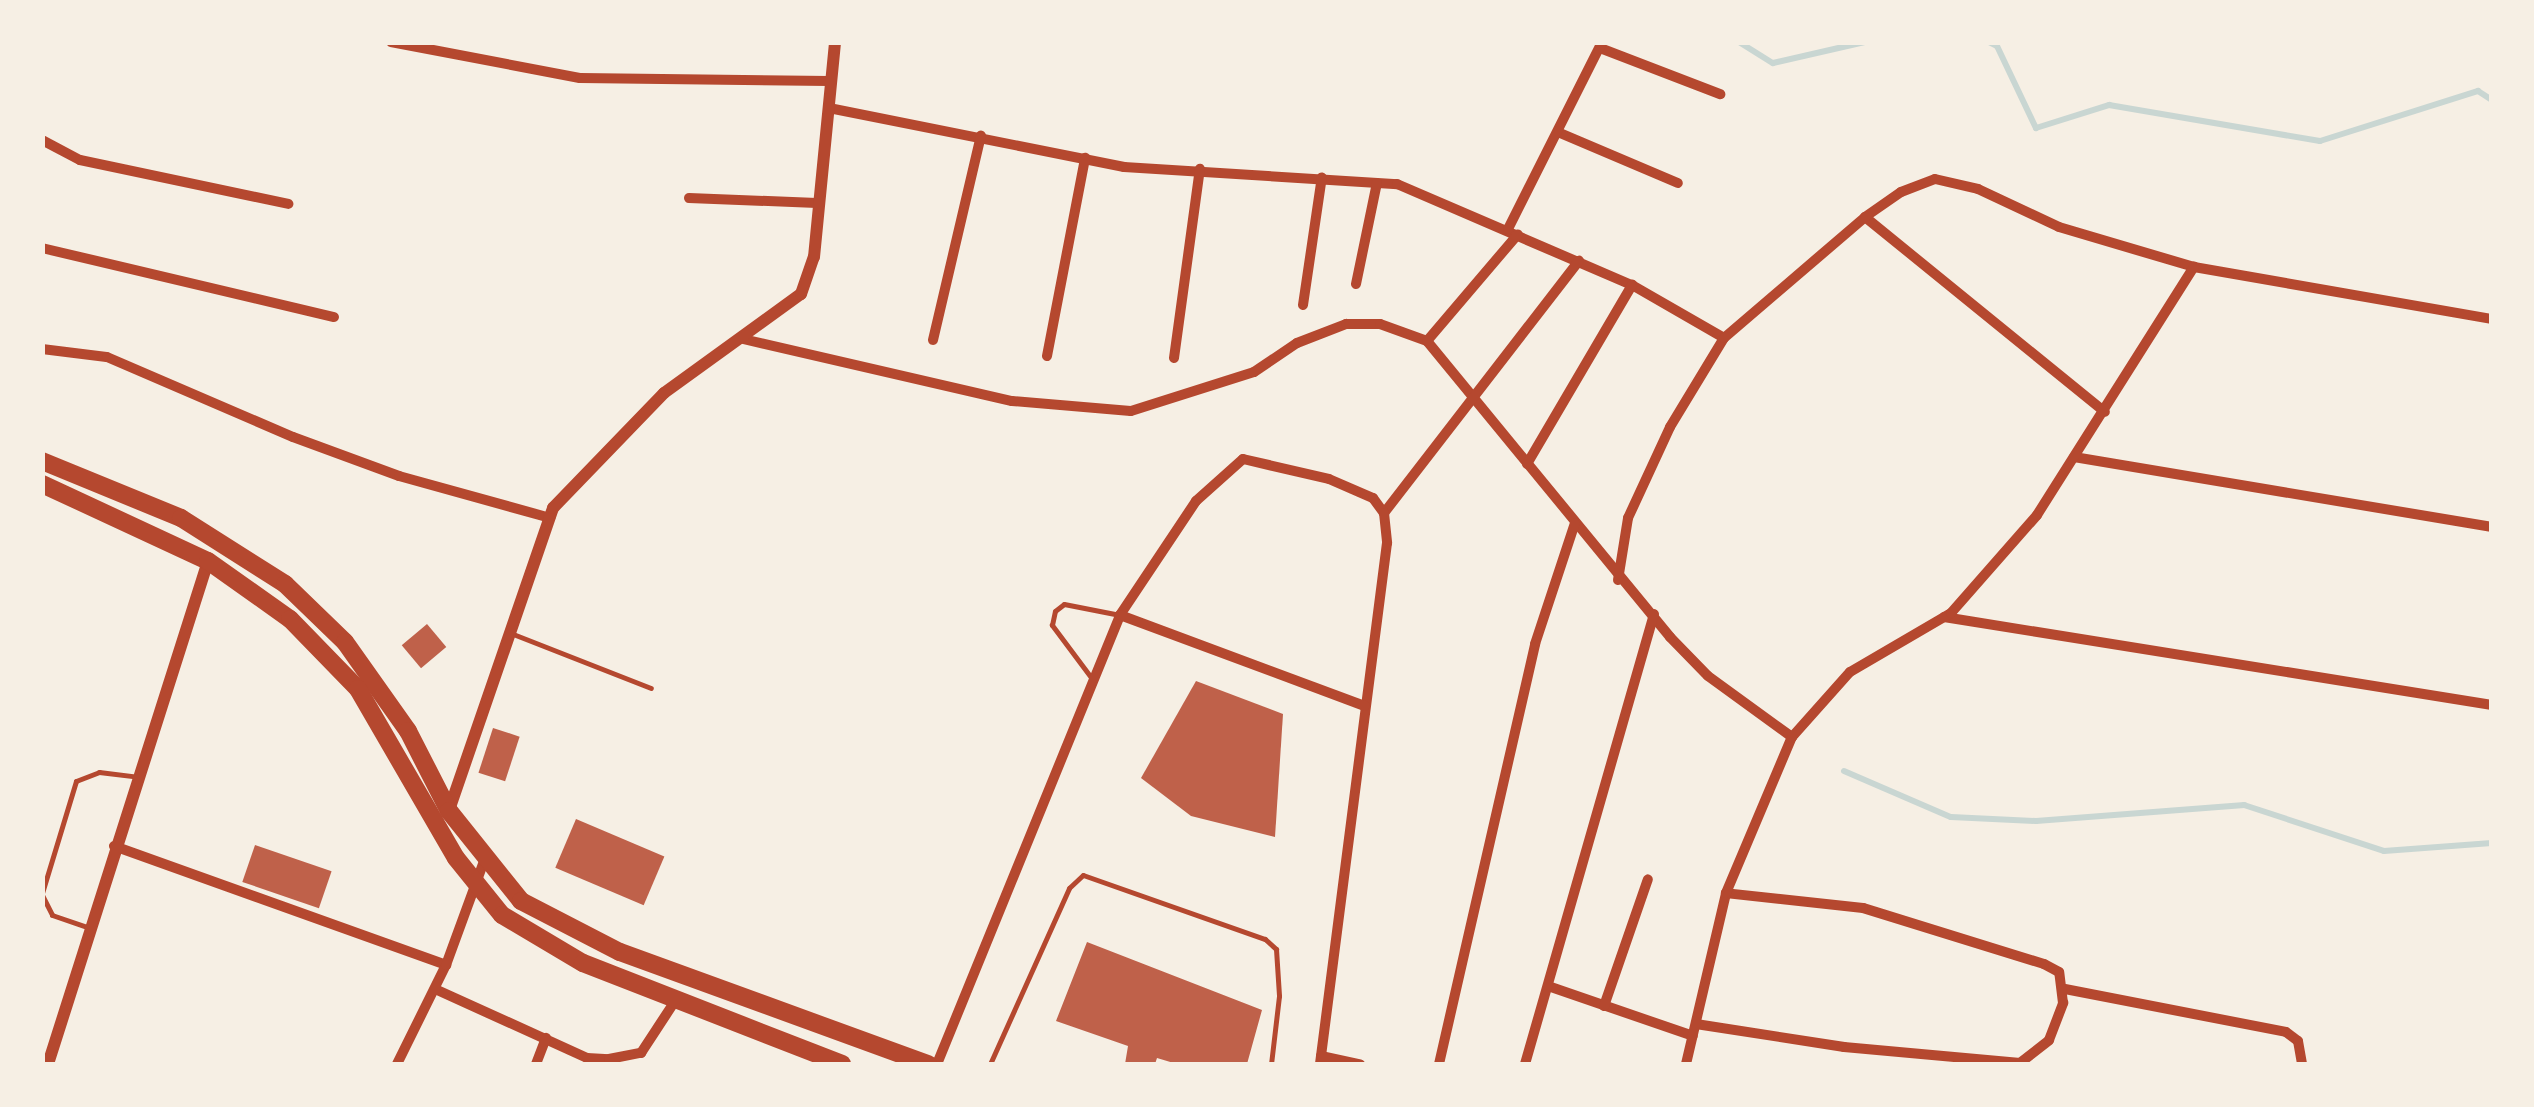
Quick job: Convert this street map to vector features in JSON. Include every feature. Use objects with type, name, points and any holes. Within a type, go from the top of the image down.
[{"type":"highway","points":[[42,461],[181,518],[285,584],[345,642],[408,731],[449,811],[484,861],[520,902],[590,938],[928,1064]]},
{"type":"highway","points":[[42,484],[208,561],[290,619],[358,689],[475,888],[540,940],[676,1001],[842,1064]]},
{"type":"street","points":[[391,42],[580,78],[829,81]]},
{"type":"street","points":[[442,835],[550,518],[664,393],[801,294],[814,257],[816,203],[835,42]]},
{"type":"street","points":[[1427,340],[1513,231],[1601,45],[1720,94]]},
{"type":"street","points":[[828,108],[1124,167],[1397,184],[1579,260],[1632,285],[1724,338]]},
{"type":"street","points":[[1560,133],[1678,182]]},
{"type":"street","points":[[933,340],[981,136]]},
{"type":"street","points":[[42,140],[80,160],[288,204]]},
{"type":"street","points":[[1047,356],[1085,158]]},
{"type":"street","points":[[1174,358],[1200,169]]},
{"type":"street","points":[[1303,304],[1322,177]]},
{"type":"street","points":[[1618,580],[1628,518],[1670,427],[1724,338],[1865,218],[1900,192],[1935,179],[1978,188],[2060,227],[2194,267],[2492,319]]},
{"type":"street","points":[[1356,284],[1377,182]]},
{"type":"street","points":[[689,198],[816,203]]},
{"type":"street","points":[[1865,218],[2104,412]]},
{"type":"street","points":[[42,248],[334,316]]},
{"type":"street","points":[[1384,513],[1579,260]]},
{"type":"street","points":[[1686,1064],[1726,894],[1792,737],[1850,672],[1944,617],[2037,515],[2194,267]]},
{"type":"street","points":[[1527,464],[1632,285]]},
{"type":"street","points":[[743,339],[1012,401],[1132,412],[1254,372],[1296,343],[1346,324],[1380,324],[1427,340],[1618,580],[1654,614],[1708,676],[1792,737]]},
{"type":"street","points":[[42,348],[107,357],[399,476],[550,518]]},
{"type":"street","points":[[2074,457],[2492,526]]},
{"type":"street","points":[[936,1064],[1120,615],[1196,501],[1243,459],[1329,479],[1373,498],[1384,513],[1387,543],[1320,1060],[1360,1064]]},
{"type":"street","points":[[1440,1064],[1535,644],[1575,523]]},
{"type":"street","points":[[48,1064],[114,846],[208,561]]},
{"type":"street","points":[[1525,1064],[1654,614]]},
{"type":"street","points":[[1120,615],[1365,706]]},
{"type":"street","points":[[1944,617],[2492,705]]},
{"type":"street","points":[[114,846],[446,965]]},
{"type":"street","points":[[396,1064],[446,965],[484,861]]},
{"type":"street","points":[[1604,1006],[1648,879]]},
{"type":"street","points":[[1548,986],[1694,1030],[1844,1048],[2020,1063],[2049,1040],[2065,988],[2059,972],[2044,964],[1863,908],[1726,894]]},
{"type":"street","points":[[2065,988],[2286,1032],[2298,1041],[2302,1064]]},
{"type":"street","points":[[435,990],[587,1058],[613,1062],[642,1053],[676,1001]]},
{"type":"street","points":[[536,1064],[546,1038]]},
{"type":"lane","points":[[1092,680],[1052,625],[1055,612],[1064,604],[1120,615]]},
{"type":"lane","points":[[513,634],[650,688]]},
{"type":"lane","points":[[90,928],[52,915],[42,894],[76,781],[99,772],[136,777]]},
{"type":"lane","points":[[990,1064],[1069,888],[1083,874],[1265,938],[1276,948],[1271,1064]]},
{"type":"building","points":[[427,624],[446,647],[421,668],[402,645]]},
{"type":"building","points":[[1196,681],[1283,714],[1275,837],[1191,816],[1141,778]]},
{"type":"building","points":[[493,728],[520,737],[505,781],[478,773]]},
{"type":"building","points":[[576,819],[664,857],[644,905],[555,868]]},
{"type":"building","points":[[255,845],[332,871],[319,908],[242,882]]},
{"type":"building","points":[[1087,942],[1262,1010],[1247,1064],[1177,1064],[1157,1058],[1155,1064],[1125,1064],[1128,1046],[1056,1021]]},
{"type":"waterway","points":[[1739,42],[1773,63],[1865,42]]},
{"type":"waterway","points":[[1989,42],[1997,46],[2036,128],[2109,105],[2320,141],[2478,91],[2492,100]]},
{"type":"waterway","points":[[1844,771],[1951,817],[2036,821],[2244,805],[2384,851],[2492,843]]}]
